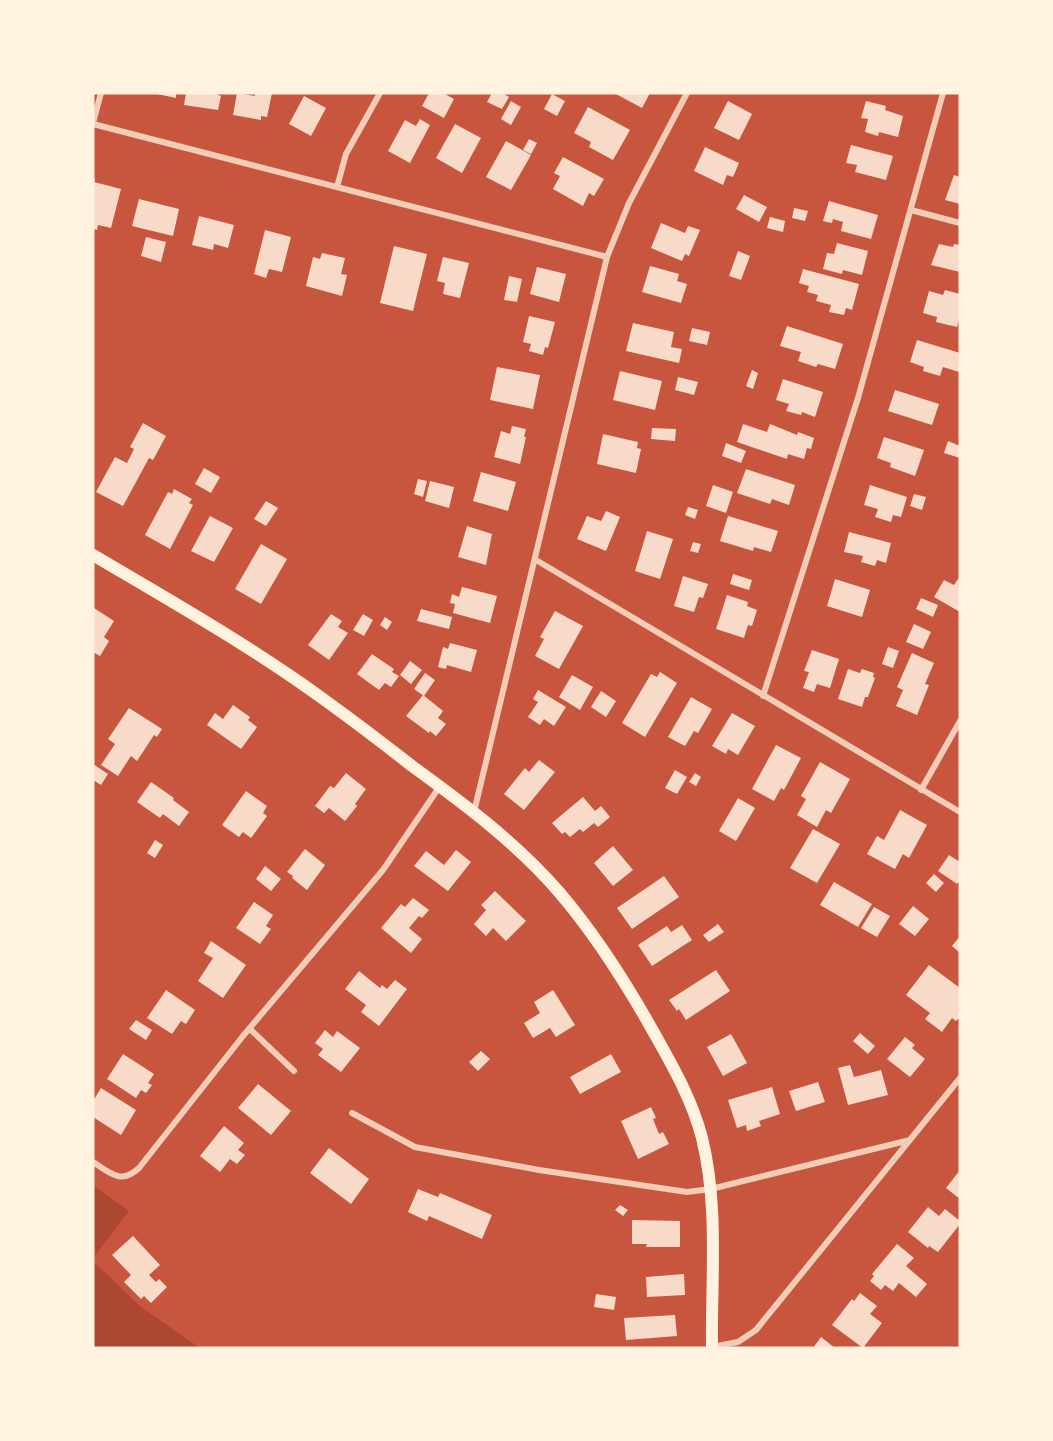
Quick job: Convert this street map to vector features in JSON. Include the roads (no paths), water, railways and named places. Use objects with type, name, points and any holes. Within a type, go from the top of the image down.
[{"type":"main road","points":[[93,555],[326,700],[474,813],[513,846],[558,891],[599,944],[642,1012],[688,1096],[702,1138],[711,1189],[712,1348]]},
{"type":"street","points":[[100,93],[93,124],[607,257]]},
{"type":"street","points":[[337,187],[346,154],[380,93]]},
{"type":"street","points":[[474,813],[607,257],[629,203],[687,93]]},
{"type":"street","points":[[763,696],[858,398],[943,93]]},
{"type":"street","points":[[911,210],[960,223]]},
{"type":"street","points":[[536,560],[960,812]]},
{"type":"street","points":[[921,790],[960,722]]},
{"type":"street","points":[[93,1162],[116,1176],[129,1175],[136,1171],[250,1029],[383,870],[440,786]]},
{"type":"street","points":[[250,1029],[294,1071]]},
{"type":"street","points":[[712,1348],[738,1342],[756,1330],[960,1078]]},
{"type":"street","points":[[352,1113],[415,1147],[539,1170],[687,1192],[711,1189],[910,1140]]}]
